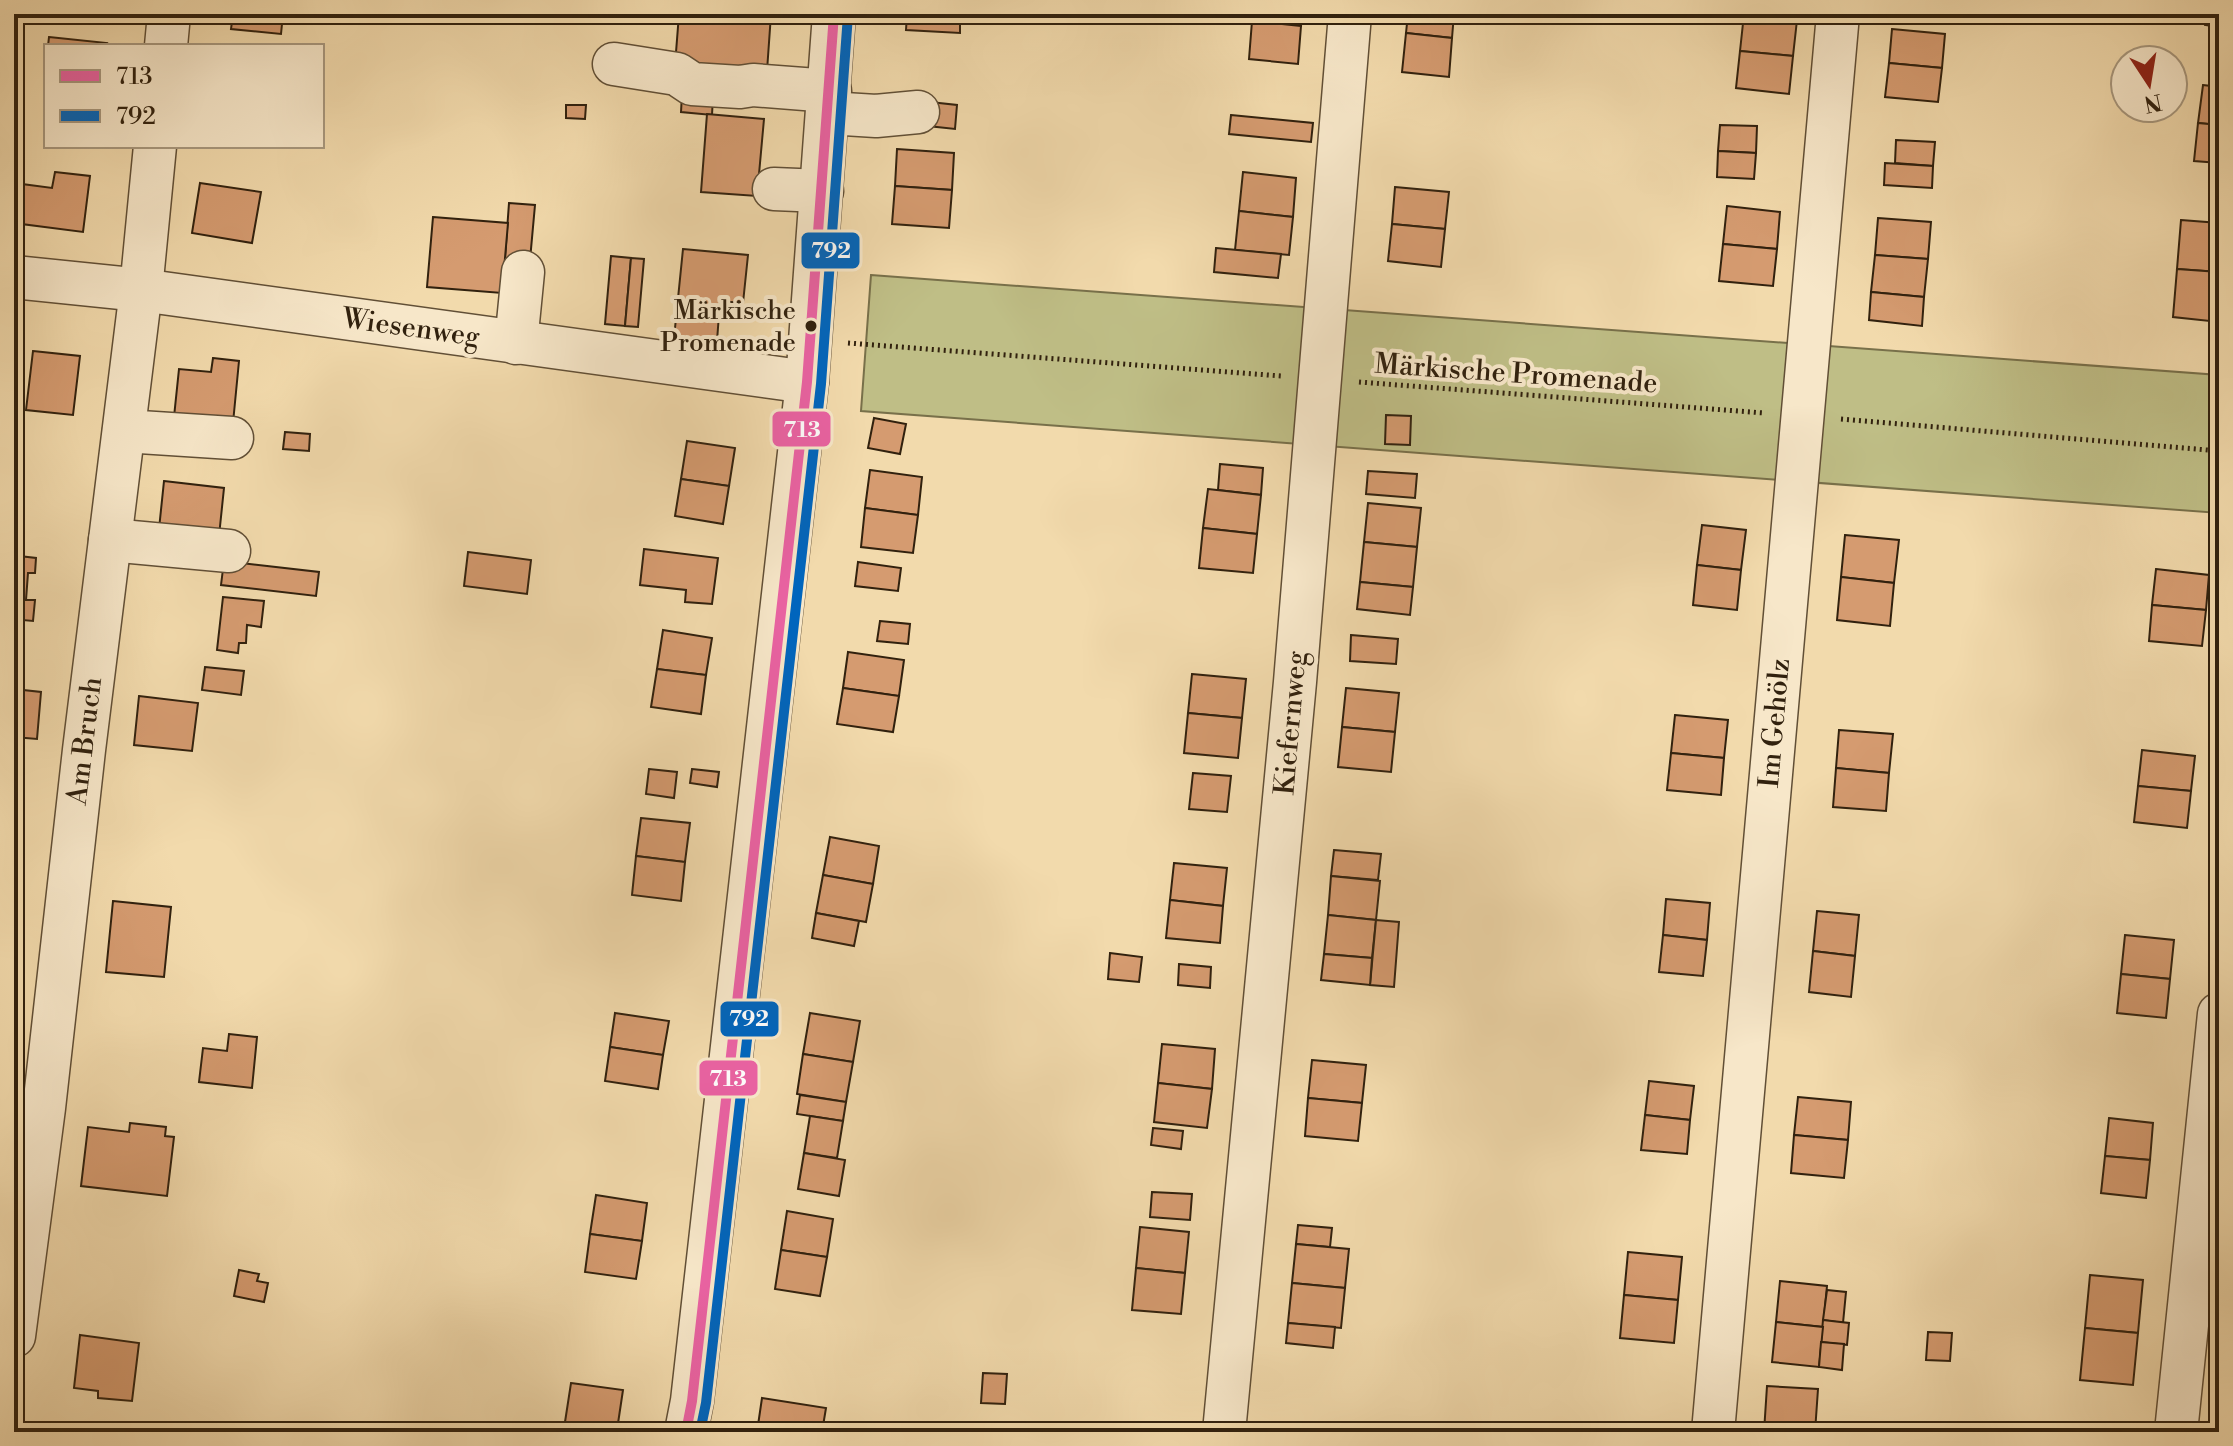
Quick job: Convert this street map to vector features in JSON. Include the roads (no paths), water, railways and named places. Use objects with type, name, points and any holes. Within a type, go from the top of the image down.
[{"type":"street","points":[[166,44],[169,14]]},
{"type":"street","points":[[686,1432],[692,1401],[807,382],[834,14]]},
{"type":"street","name":"Kiefernweg","points":[[1224,1432],[1294,698],[1350,14]]},
{"type":"street","name":"Im Gehölz","points":[[1713,1432],[1838,14]]},
{"type":"street","points":[[614,64],[677,74],[692,84],[753,85],[876,116],[918,112]]},
{"type":"street","name":"Am Bruch","points":[[14,1336],[141,290],[155,148]]},
{"type":"street","points":[[774,189],[822,191]]},
{"type":"street","points":[[516,343],[523,272]]},
{"type":"street","name":"Wiesenweg","points":[[14,277],[141,290],[807,382]]},
{"type":"street","points":[[124,431],[232,438]]},
{"type":"street","points":[[110,540],[229,551]]},
{"type":"street","points":[[2176,1432],[2219,1014]]},
{"type":"place","name":"Märkische Promenade","points":[[811,326]]}]
